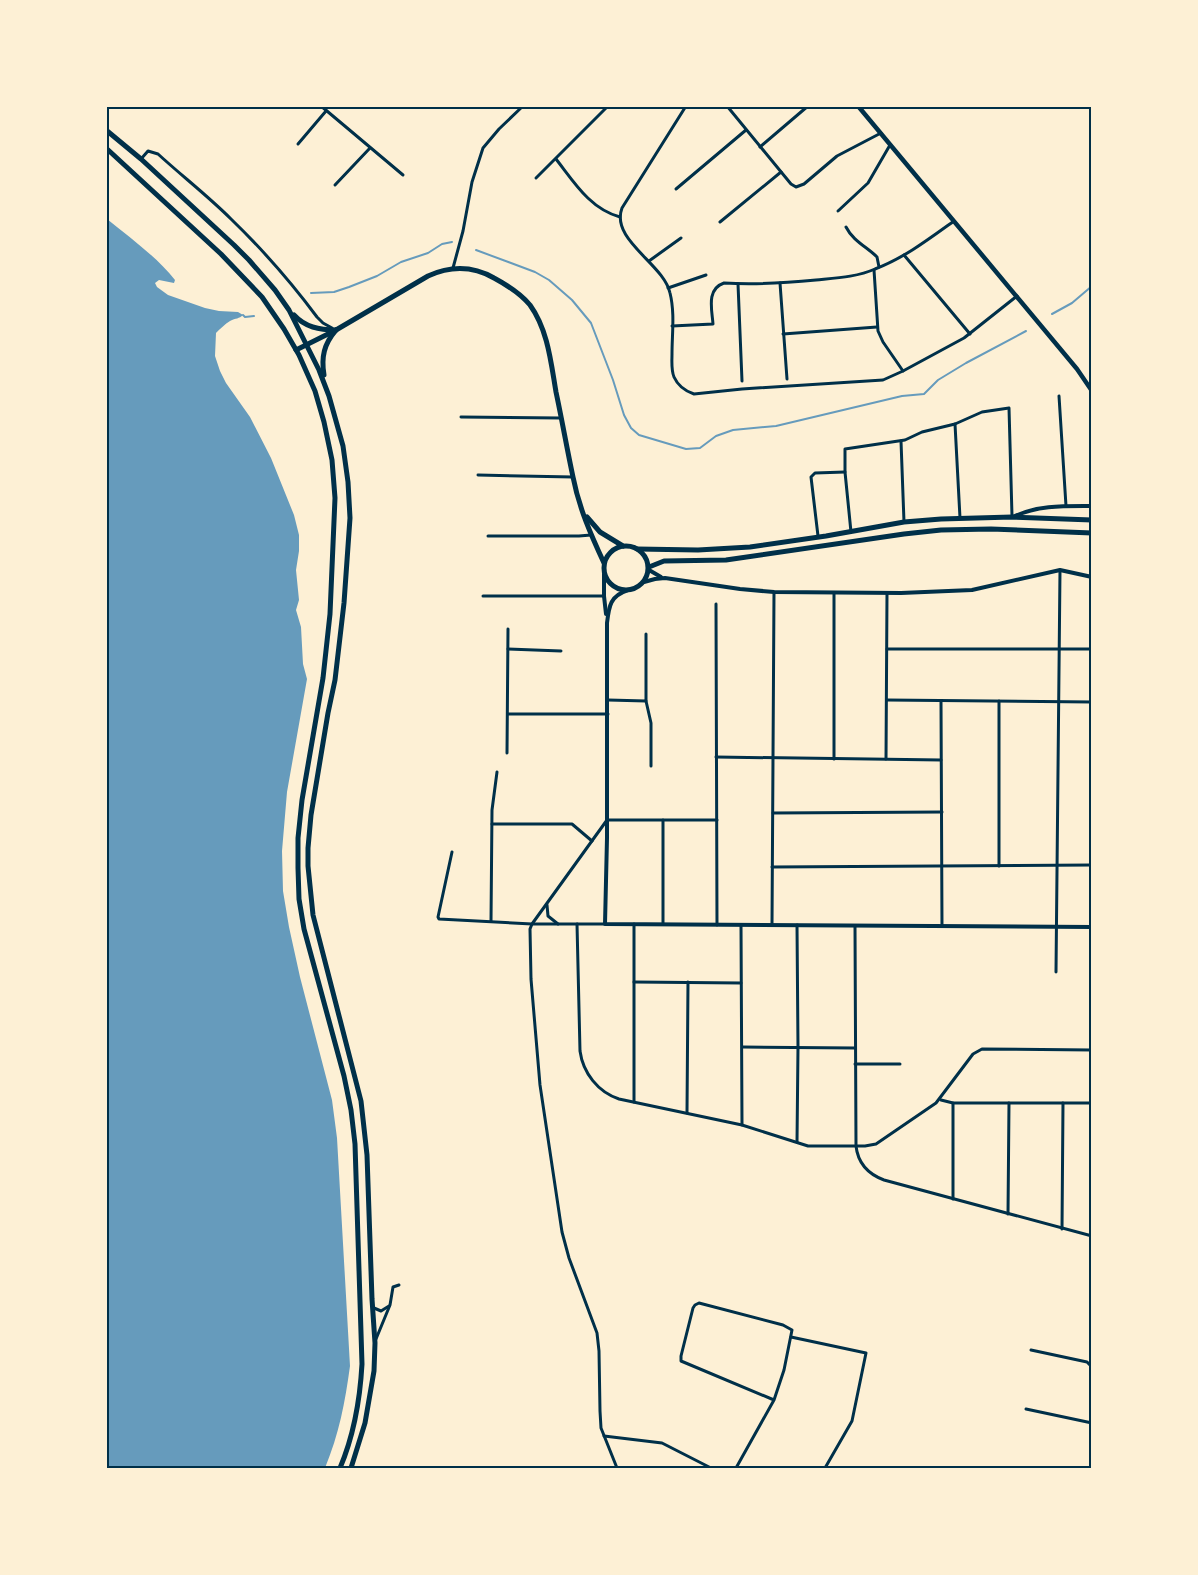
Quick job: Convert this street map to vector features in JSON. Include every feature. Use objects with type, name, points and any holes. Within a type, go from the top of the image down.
[{"type":"main road","points":[[858,106],[1017,296],[1092,391]]},
{"type":"main road","points":[[106,130],[141,159],[244,255],[270,284],[289,310],[325,382]]},
{"type":"main road","points":[[106,148],[228,259],[266,303],[296,350],[311,381],[322,412],[332,460],[335,498],[328,639],[302,800],[297,859],[299,899],[304,929],[344,1076],[356,1144],[362,1364],[355,1420],[340,1468]]},
{"type":"main road","points":[[131,170],[141,159]]},
{"type":"main road","points":[[296,350],[442,270],[453,268],[485,273],[507,286],[529,304],[540,323],[547,346],[573,477],[591,535],[604,563]]},
{"type":"main road","points":[[289,310],[309,326],[323,330],[336,330]]},
{"type":"main road","points":[[336,330],[329,338],[324,350],[322,366],[346,464],[349,535],[341,642],[311,815],[308,874],[314,923],[362,1107],[367,1155],[375,1343],[374,1371],[367,1414],[351,1468]]},
{"type":"main road","points":[[582,510],[595,528],[622,546]]},
{"type":"main road","points":[[637,549],[645,557],[649,569],[644,582],[637,588],[628,590],[613,587],[604,574],[604,563],[612,550],[622,546],[637,549],[737,549],[818,538],[904,522],[1012,517],[1092,520]]},
{"type":"main road","points":[[649,569],[664,561],[726,560],[935,531],[991,529],[1090,533]]},
{"type":"street","points":[[321,106],[403,175]]},
{"type":"street","points":[[453,268],[472,183],[483,148],[523,106]]},
{"type":"street","points":[[536,178],[608,106]]},
{"type":"street","points":[[686,106],[622,208],[620,217],[620,224],[626,235],[669,288],[672,371],[680,386],[694,394],[883,380],[970,334],[1017,296]]},
{"type":"street","points":[[727,106],[791,184],[796,187],[800,187],[837,156],[881,134]]},
{"type":"street","points":[[760,147],[808,106]]},
{"type":"street","points":[[298,144],[326,111]]},
{"type":"street","points":[[676,189],[746,130]]},
{"type":"street","points":[[838,211],[868,183],[890,144]]},
{"type":"street","points":[[335,185],[370,148]]},
{"type":"street","points":[[141,159],[148,151],[153,152],[172,166],[251,238],[323,324],[336,330]]},
{"type":"street","points":[[556,159],[587,198],[603,210],[620,217]]},
{"type":"street","points":[[720,222],[781,172]]},
{"type":"street","points":[[672,327],[713,324],[711,298],[719,285],[724,283],[780,283],[847,276],[874,270],[904,255],[954,221]]},
{"type":"street","points":[[846,227],[849,233],[875,255],[879,261],[879,267]]},
{"type":"street","points":[[649,261],[681,238]]},
{"type":"street","points":[[904,255],[970,334]]},
{"type":"street","points":[[874,270],[877,327],[883,342],[903,371]]},
{"type":"street","points":[[669,288],[706,275]]},
{"type":"street","points":[[780,283],[787,379]]},
{"type":"street","points":[[738,284],[742,381]]},
{"type":"street","points":[[783,334],[877,327]]},
{"type":"street","points":[[1059,396],[1066,506]]},
{"type":"street","points":[[851,532],[845,449],[901,441],[930,429],[955,424],[982,412],[1008,408],[1012,517],[1040,508],[1092,506]]},
{"type":"street","points":[[461,417],[562,418]]},
{"type":"street","points":[[955,424],[960,518]]},
{"type":"street","points":[[901,441],[904,522]]},
{"type":"street","points":[[818,538],[812,477],[815,473],[845,472]]},
{"type":"street","points":[[478,476],[573,477]]},
{"type":"street","points":[[488,536],[591,535]]},
{"type":"street","points":[[649,569],[665,578]]},
{"type":"street","points":[[644,582],[665,578],[774,592],[928,593],[972,590],[1060,570],[1092,577]]},
{"type":"street","points":[[1056,972],[1060,570]]},
{"type":"street","points":[[604,574],[608,700],[605,924]]},
{"type":"street","points":[[607,623],[612,601],[618,594],[628,590]]},
{"type":"street","points":[[772,925],[774,592]]},
{"type":"street","points":[[834,593],[834,760]]},
{"type":"street","points":[[886,760],[887,593]]},
{"type":"street","points":[[483,596],[604,596]]},
{"type":"street","points":[[716,604],[717,925]]},
{"type":"street","points":[[507,753],[508,629]]},
{"type":"street","points":[[646,634],[646,701],[651,723],[651,766]]},
{"type":"street","points":[[508,649],[561,651]]},
{"type":"street","points":[[887,649],[1092,649]]},
{"type":"street","points":[[608,700],[646,701]]},
{"type":"street","points":[[887,700],[1092,702]]},
{"type":"street","points":[[941,700],[942,926]]},
{"type":"street","points":[[999,701],[999,866]]},
{"type":"street","points":[[508,714],[608,714]]},
{"type":"street","points":[[716,757],[941,760]]},
{"type":"street","points":[[491,921],[492,824],[496,772]]},
{"type":"street","points":[[773,813],[942,812]]},
{"type":"street","points":[[607,820],[717,820]]},
{"type":"street","points":[[607,820],[532,924],[530,931],[531,979],[544,1115],[564,1241],[598,1339],[601,1428],[617,1468]]},
{"type":"street","points":[[663,820],[663,924]]},
{"type":"street","points":[[492,824],[572,824],[592,841]]},
{"type":"street","points":[[452,852],[439,919],[532,924],[1092,927]]},
{"type":"street","points":[[772,867],[1092,865]]},
{"type":"street","points":[[547,904],[548,916],[560,924]]},
{"type":"street","points":[[577,924],[580,1051],[585,1070],[602,1090],[613,1097],[742,1125],[797,1143],[824,1146],[872,1146],[880,1142],[940,1100],[973,1054],[979,1050],[987,1048],[1092,1050]]},
{"type":"street","points":[[634,924],[634,1102]]},
{"type":"street","points":[[741,925],[742,1125]]},
{"type":"street","points":[[796,925],[797,1143]]},
{"type":"street","points":[[855,926],[856,1146],[860,1161],[866,1169],[884,1180],[1092,1236]]},
{"type":"street","points":[[634,982],[741,983]]},
{"type":"street","points":[[687,1113],[688,982]]},
{"type":"street","points":[[742,1047],[855,1048]]},
{"type":"street","points":[[855,1064],[900,1064]]},
{"type":"street","points":[[940,1100],[953,1103],[1092,1103]]},
{"type":"street","points":[[1008,1214],[1009,1102]]},
{"type":"street","points":[[953,1103],[953,1199]]},
{"type":"street","points":[[1062,1229],[1063,1103]]},
{"type":"street","points":[[375,1343],[390,1305],[393,1287],[399,1285]]},
{"type":"street","points":[[372,1303],[379,1311],[384,1311],[390,1305]]},
{"type":"street","points":[[736,1468],[774,1400],[784,1370],[792,1331],[783,1325],[699,1303],[695,1305],[685,1337],[681,1361],[774,1400]]},
{"type":"street","points":[[791,1337],[866,1353],[852,1420],[825,1468]]},
{"type":"street","points":[[1031,1350],[1087,1362],[1092,1367]]},
{"type":"street","points":[[1026,1409],[1092,1423]]},
{"type":"street","points":[[604,1436],[662,1443],[711,1468]]},
{"type":"water","points":[[107,219],[168,271],[175,280],[174,283],[159,280],[155,283],[168,295],[205,308],[238,312],[243,315],[228,322],[216,333],[215,356],[226,383],[250,417],[271,458],[294,515],[299,535],[296,570],[299,600],[296,610],[301,627],[303,664],[307,679],[287,792],[282,851],[283,891],[300,977],[332,1100],[337,1138],[350,1366],[341,1418],[325,1468],[107,1468]]},
{"type":"waterway","points":[[311,293],[334,292],[349,287],[377,276],[401,262],[428,253],[442,244],[452,242]]},
{"type":"waterway","points":[[476,250],[535,272],[549,280],[572,300],[591,323],[624,415],[631,428],[639,435],[686,449],[700,448],[716,436],[733,430],[776,426],[902,396],[924,394],[938,380],[1026,331]]},
{"type":"waterway","points":[[1052,314],[1072,303],[1092,286]]},
{"type":"waterway","points":[[243,315],[245,317],[254,316]]}]
